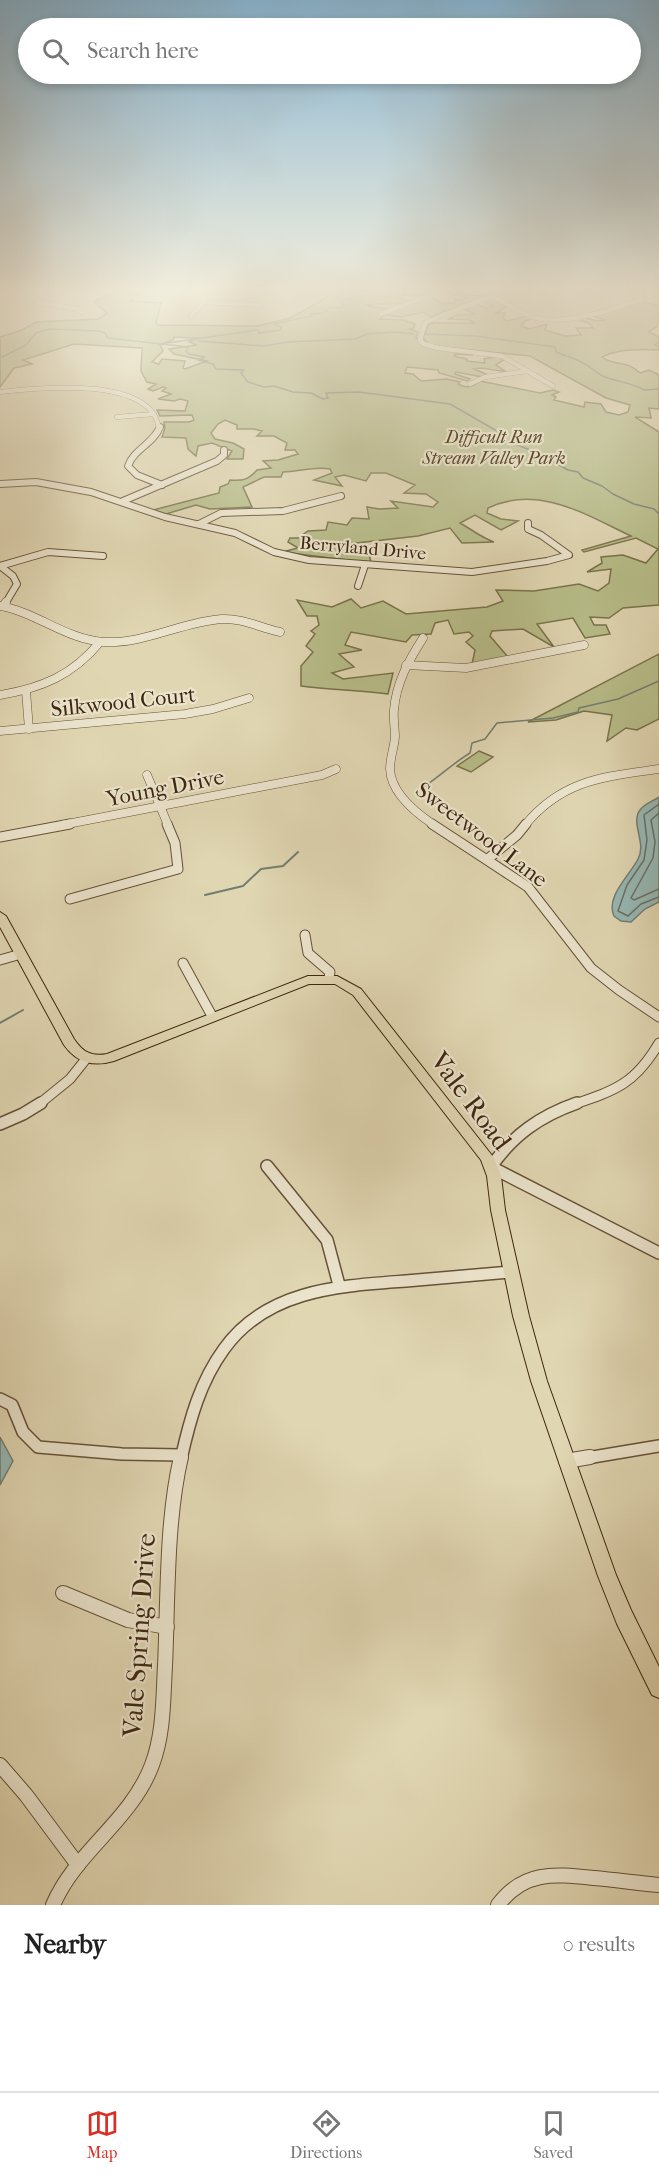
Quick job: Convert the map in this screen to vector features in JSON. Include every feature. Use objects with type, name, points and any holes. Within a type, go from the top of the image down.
[{"type":"main road","points":[[0,916],[69,1042],[79,1055],[86,1059],[108,1058],[293,985],[308,980],[329,978]]},
{"type":"main road","name":"Vale Road","points":[[329,978],[344,982],[357,992],[480,1148],[491,1167],[528,1345],[566,1461],[624,1617],[659,1688]]},
{"type":"street","points":[[470,384],[481,379]]},
{"type":"street","points":[[541,379],[553,386]]},
{"type":"street","points":[[0,398],[1,391],[50,388],[98,390],[134,400],[154,414],[159,424],[157,436],[133,455],[128,466],[137,475],[162,485]]},
{"type":"street","points":[[117,417],[154,414]]},
{"type":"street","points":[[123,501],[217,461],[223,457],[224,450]]},
{"type":"street","name":"Berryland Drive","points":[[0,484],[33,482],[91,492],[165,517],[242,535],[272,551],[290,557],[365,565],[472,572],[547,561],[569,555],[541,535],[528,529],[528,523]]},
{"type":"street","points":[[199,524],[221,513],[283,511],[340,496]]},
{"type":"street","points":[[0,566],[48,552],[103,556]]},
{"type":"street","points":[[358,586],[365,565]]},
{"type":"street","points":[[0,566],[15,576],[18,582],[17,589],[1,606]]},
{"type":"street","points":[[1,606],[21,610],[78,636],[100,642],[133,640],[224,619],[247,621],[280,632]]},
{"type":"street","name":"Sweetwood Lane","points":[[423,638],[406,665],[396,691],[395,738],[390,767],[393,782],[409,804],[430,823],[516,876],[536,895],[584,960],[618,989],[659,1017]]},
{"type":"street","points":[[0,695],[26,691],[59,679],[78,668],[100,642]]},
{"type":"street","points":[[406,665],[466,668],[584,645]]},
{"type":"street","points":[[26,691],[29,729]]},
{"type":"street","name":"Silkwood Court","points":[[0,731],[198,712],[249,698]]},
{"type":"street","points":[[489,858],[517,835],[538,809],[564,790],[599,778],[659,769]]},
{"type":"street","name":"Young Drive","points":[[0,837],[322,775],[336,770]]},
{"type":"street","points":[[70,899],[178,869],[175,843],[158,807],[147,776]]},
{"type":"street","points":[[305,935],[308,953],[325,966],[330,972],[329,978]]},
{"type":"street","points":[[0,960],[21,954]]},
{"type":"street","points":[[183,963],[212,1016]]},
{"type":"street","points":[[659,1043],[646,1065],[632,1079],[608,1092],[544,1117],[516,1138],[491,1167],[659,1253]]},
{"type":"street","points":[[0,1124],[34,1108],[80,1069],[86,1059]]},
{"type":"street","points":[[267,1166],[327,1240],[339,1285]]},
{"type":"street","name":"Vale Spring Drive","points":[[53,1905],[63,1883],[133,1802],[155,1761],[162,1722],[173,1501],[190,1420],[216,1360],[236,1334],[256,1317],[278,1303],[306,1293],[339,1285],[511,1272]]},
{"type":"street","points":[[0,1399],[12,1405],[23,1432],[38,1448],[122,1454],[181,1455]]},
{"type":"street","points":[[566,1461],[659,1446]]},
{"type":"street","points":[[63,1593],[128,1620],[167,1628]]},
{"type":"street","points":[[0,1765],[26,1795],[78,1865]]},
{"type":"street","points":[[498,1905],[508,1892],[522,1882],[538,1876],[554,1874],[659,1885]]},
{"type":"green space","points":[[0,379],[6,379],[0,387]]},
{"type":"green space","name":"Difficult Run Stream Valley Park","points":[[145,379],[419,379],[421,381],[447,379],[460,382],[458,384],[465,387],[480,381],[540,393],[553,390],[559,392],[552,395],[556,397],[554,400],[584,407],[585,402],[601,404],[606,412],[619,415],[628,412],[630,405],[606,398],[571,379],[659,379],[659,409],[649,408],[651,418],[635,417],[659,432],[659,605],[623,608],[609,618],[590,617],[594,625],[606,625],[610,634],[585,638],[573,618],[537,624],[554,647],[523,629],[492,631],[490,636],[508,657],[472,664],[475,650],[466,642],[473,636],[469,632],[454,634],[448,620],[435,623],[431,634],[412,635],[406,642],[351,632],[345,645],[362,650],[339,654],[354,667],[332,673],[343,679],[393,673],[388,694],[301,686],[301,666],[313,652],[306,646],[315,634],[311,631],[319,625],[317,616],[307,616],[297,600],[332,607],[351,599],[361,608],[383,601],[406,614],[487,607],[503,601],[496,590],[534,591],[579,584],[598,591],[609,583],[611,569],[587,572],[602,563],[601,557],[623,555],[646,563],[658,549],[636,538],[584,552],[582,550],[631,536],[562,505],[526,499],[507,501],[488,508],[487,513],[501,519],[518,521],[501,530],[475,515],[460,523],[494,542],[462,543],[450,528],[418,536],[348,544],[346,554],[369,553],[371,563],[282,552],[298,548],[288,542],[290,538],[298,538],[308,531],[326,530],[328,522],[347,525],[352,518],[369,519],[367,507],[398,508],[391,501],[433,507],[438,502],[426,494],[404,493],[415,485],[386,473],[371,473],[366,481],[344,475],[335,477],[342,486],[314,480],[332,473],[330,469],[283,472],[281,477],[264,477],[243,487],[252,507],[210,509],[196,505],[166,514],[153,510],[219,493],[220,487],[228,484],[230,480],[245,479],[257,470],[271,468],[263,461],[278,460],[298,454],[295,450],[285,450],[287,443],[274,436],[257,436],[262,431],[237,429],[237,425],[225,420],[218,424],[211,433],[215,439],[233,443],[244,449],[243,459],[227,459],[232,451],[212,443],[198,446],[196,456],[188,449],[186,438],[162,437],[164,422],[189,422],[194,420],[192,415],[160,416],[157,410],[185,411],[188,401],[158,399],[171,394],[162,391],[166,388],[163,387],[153,391],[148,389],[156,384],[147,382]]},
{"type":"green space","points":[[659,654],[659,719],[637,730],[626,728],[607,741],[612,715],[584,711],[556,720],[528,722]]},
{"type":"green space","points":[[479,751],[493,757],[471,772],[457,766]]},
{"type":"water","points":[[659,797],[659,902],[645,909],[631,922],[621,921],[614,916],[613,901],[640,853],[637,815],[644,806]]},
{"type":"water","points":[[0,1437],[13,1461],[0,1485]]},
{"type":"waterway","points":[[246,379],[248,382],[264,387],[274,386],[293,392],[311,393],[323,399],[328,398],[326,393],[359,392],[450,404],[497,431],[497,434],[503,436],[505,440],[540,454],[568,470],[578,472],[583,478],[602,486],[613,494],[634,504],[654,509],[659,514]]},
{"type":"waterway","points":[[613,379],[644,390],[659,389]]},
{"type":"waterway","points":[[414,793],[470,753],[472,743],[485,739],[497,723],[553,718],[578,712],[579,708],[618,699],[659,681]]},
{"type":"waterway","points":[[205,895],[243,886],[261,869],[283,866],[298,852]]},
{"type":"waterway","points":[[0,1023],[23,1010]]}]
